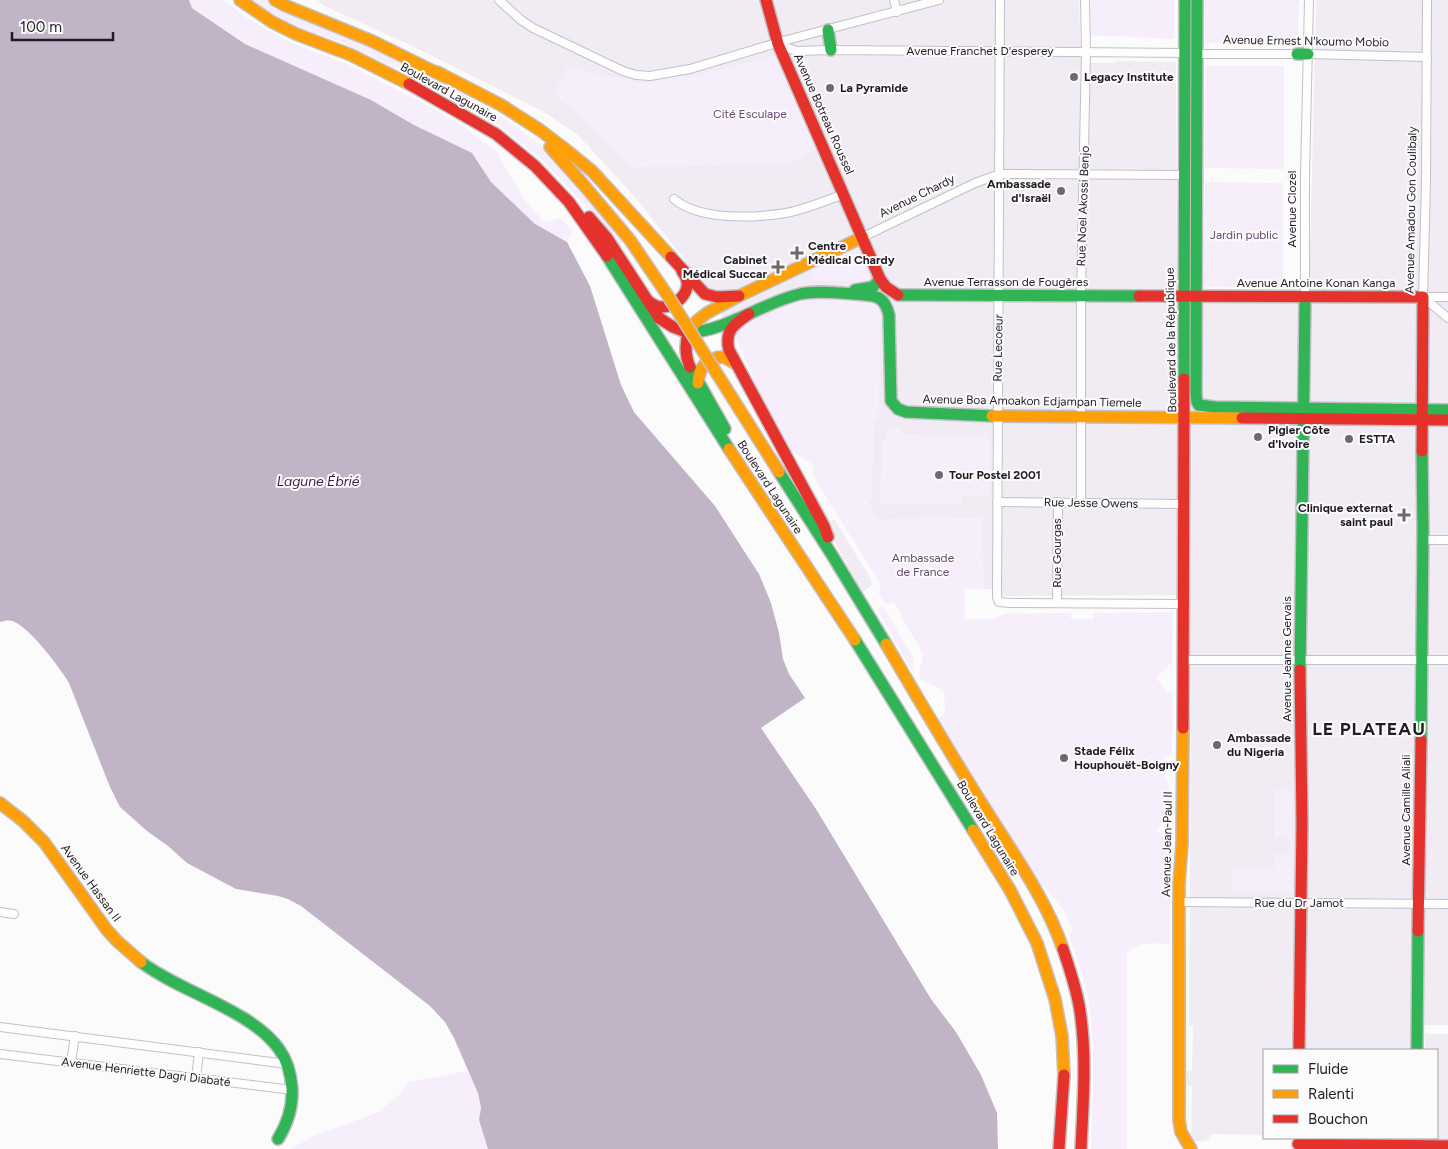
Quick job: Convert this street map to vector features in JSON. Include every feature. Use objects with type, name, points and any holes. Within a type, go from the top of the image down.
[{"type":"main road","name":"Boulevard Lagunaire","points":[[240,0],[272,22],[296,34],[351,55],[426,93],[496,134],[534,166],[569,202],[602,248],[751,483],[859,645],[1010,890],[1037,943],[1055,999],[1062,1036],[1064,1070],[1059,1147]]},
{"type":"main road","name":"Boulevard Lagunaire","points":[[275,0],[372,41],[437,72],[508,114],[538,135],[558,154],[630,240],[832,555],[970,785],[1040,897],[1056,929],[1074,986],[1080,1011],[1083,1037],[1081,1149]]},
{"type":"main road","points":[[293,0],[306,14]]},
{"type":"main road","name":"Avenue Botreau Roussel","points":[[766,0],[778,44],[863,237]]},
{"type":"main road","name":"Boulevard de la République","points":[[1185,0],[1183,417],[1214,419],[1303,413]]},
{"type":"main road","name":"Boulevard de la République","points":[[1197,0],[1197,402],[1215,407],[1303,413],[1422,415],[1448,420]]},
{"type":"main road","points":[[828,30],[831,50]]},
{"type":"main road","name":"Avenue Ernest N'koumo Mobio","points":[[1184,54],[1197,54]]},
{"type":"main road","points":[[437,72],[501,104],[540,130],[592,171],[705,294],[712,298],[739,296]]},
{"type":"main road","points":[[569,202],[591,218],[624,263],[659,318],[666,325],[675,329],[688,333],[702,332],[788,297],[813,292],[875,296],[885,302],[889,315]]},
{"type":"main road","points":[[863,237],[880,279],[886,287],[897,295],[892,301],[889,315]]},
{"type":"main road","name":"Avenue Chardy","points":[[688,333],[701,317],[739,296],[863,237]]},
{"type":"main road","points":[[646,300],[662,307],[680,300],[686,289],[686,278],[676,263]]},
{"type":"main road","points":[[780,277],[777,290],[780,295],[788,297]]},
{"type":"main road","points":[[836,293],[873,287],[880,279]]},
{"type":"main road","name":"Avenue Terrasson de Fougères","points":[[897,295],[1183,296]]},
{"type":"main road","name":"Avenue Antoine Konan Kanga","points":[[1183,296],[1305,299],[1423,297]]},
{"type":"main road","name":"Avenue Amadou Gon Coulibaly","points":[[1422,415],[1423,297]]},
{"type":"main road","name":"Avenue Clozel","points":[[1303,413],[1305,299]]},
{"type":"main road","points":[[750,314],[739,321],[728,333],[727,344],[768,425],[824,526],[832,555]]},
{"type":"main road","name":"Avenue Boa Amoakon Edjampan Tiemele","points":[[889,315],[891,401],[895,406],[906,412],[997,416],[1183,417]]},
{"type":"main road","points":[[688,333],[686,339],[688,364],[716,410],[751,483]]},
{"type":"main road","points":[[698,383],[700,369],[708,360],[722,357],[736,364]]},
{"type":"main road","points":[[1183,417],[1199,404]]},
{"type":"main road","name":"Boulevard de la République","points":[[1422,415],[1448,410]]},
{"type":"main road","name":"Avenue Jeanne Gervais","points":[[1299,1049],[1302,823],[1300,660],[1303,413]]},
{"type":"main road","name":"Avenue Camille Aliali","points":[[1417,1049],[1422,415]]},
{"type":"main road","name":"Avenue Jean-Paul II","points":[[1183,417],[1184,604],[1182,844],[1179,902],[1179,1120],[1181,1132],[1191,1149]]},
{"type":"main road","name":"Avenue Hassan II","points":[[0,803],[20,817],[38,834],[57,857],[98,919],[127,951],[163,977],[235,1014],[266,1036],[283,1063],[289,1090],[291,1114],[276,1144]]},
{"type":"main road","points":[[1298,1144],[1355,1147],[1417,1144],[1448,1146]]},
{"type":"main road","points":[[1444,1149],[1448,1146]]},
{"type":"street","points":[[894,0],[897,12]]},
{"type":"street","points":[[501,1],[521,20],[533,28],[623,71],[636,75],[650,76],[690,69],[939,0]]},
{"type":"street","name":"Rue Lecoeur","points":[[1000,0],[997,597],[999,602],[1010,603],[1184,604]]},
{"type":"street","name":"Rue Noel Akossi Benjo","points":[[1081,502],[1081,296],[1082,213],[1085,174],[1086,0]]},
{"type":"street","name":"Avenue Clozel","points":[[1305,299],[1305,174],[1302,54],[1309,0]]},
{"type":"street","name":"Avenue Amadou Gon Coulibaly","points":[[1423,297],[1427,0]]},
{"type":"street","name":"Avenue Franchet D'esperey","points":[[778,44],[796,51],[1184,54]]},
{"type":"street","name":"Avenue Ernest N'koumo Mobio","points":[[1197,54],[1427,57]]},
{"type":"street","name":"Avenue Chardy","points":[[863,237],[975,183],[1000,174],[1184,174]]},
{"type":"street","points":[[674,199],[681,205],[695,210],[735,216],[786,213],[816,205],[844,194]]},
{"type":"street","points":[[1423,297],[1448,318]]},
{"type":"street","name":"Avenue Antoine Konan Kanga","points":[[1423,297],[1448,297]]},
{"type":"street","name":"Rue Jesse Owens","points":[[997,502],[1184,504]]},
{"type":"street","name":"Rue Gourgas","points":[[1057,603],[1058,502]]},
{"type":"street","points":[[1422,540],[1448,540]]},
{"type":"street","points":[[1183,660],[1448,660]]},
{"type":"street","name":"Rue du Dr Jamot","points":[[1179,902],[1448,904]]},
{"type":"street","points":[[0,912],[14,914]]},
{"type":"street","points":[[0,1027],[283,1063]]},
{"type":"street","points":[[71,1062],[75,1036]]},
{"type":"street","points":[[196,1078],[199,1052]]},
{"type":"street","name":"Avenue Henriette Dagri Diabaté","points":[[0,1054],[289,1090]]},
{"type":"shaded area","points":[[317,0],[1079,0],[1081,59],[1092,63],[1118,61],[1176,62],[1177,299],[1309,298],[1316,0],[1448,0],[1448,1025],[1413,1025],[1413,1049],[1263,1049],[1263,1135],[1212,1134],[1206,1141],[1194,1141],[1191,1137],[1192,1086],[1183,1085],[1183,1072],[1192,1071],[1193,1026],[1189,1026],[1191,699],[1189,595],[1003,596],[992,592],[991,589],[965,589],[965,619],[968,619],[921,650],[894,602],[886,604],[879,594],[881,585],[813,475],[814,465],[787,448],[785,438],[770,418],[735,336],[682,256],[635,197],[578,135],[544,112],[414,47],[325,6]]},
{"type":"shaded area","points":[[799,474],[814,492],[831,521],[834,519],[871,579],[872,585],[863,592],[844,559]]},
{"type":"shaded area","points":[[1425,1034],[1448,1034],[1448,1140],[1424,1140],[1438,1139],[1438,1049],[1425,1049]]},
{"type":"green space","points":[[189,0],[224,0],[244,16],[267,30],[292,43],[347,64],[457,122],[496,151],[524,199],[544,222],[561,218],[573,232],[567,242],[535,224],[491,182],[471,153],[414,125],[371,100],[245,44],[192,7]]},
{"type":"green space","points":[[246,0],[287,0],[369,47],[434,77],[505,119],[555,158],[623,242],[619,245],[542,160],[500,126],[430,85],[339,41],[274,18]]},
{"type":"green space","points":[[1091,0],[1174,0],[1174,39],[1091,35]]},
{"type":"green space","points":[[1205,0],[1299,0],[1298,43],[1205,43]]},
{"type":"green space","name":"Cité Esculape","points":[[778,55],[819,148],[790,164],[629,167],[574,110],[553,94],[568,66],[641,84],[682,75],[687,78]]},
{"type":"green space","points":[[1206,66],[1284,66],[1284,169],[1205,168]]},
{"type":"green space","name":"Jardin public","points":[[1205,182],[1283,183],[1283,288],[1204,287]]},
{"type":"green space","points":[[854,253],[862,256],[870,278],[866,282],[814,281],[812,271]]},
{"type":"green space","name":"Ambassade de France","points":[[812,299],[863,299],[876,303],[880,309],[879,418],[874,422],[872,498],[868,502],[880,519],[982,517],[984,589],[965,589],[965,619],[992,620],[1004,614],[1071,613],[1071,619],[1094,619],[1094,613],[1173,612],[1172,661],[1156,677],[1167,693],[1173,693],[1172,754],[1160,762],[1167,781],[1170,797],[1163,821],[1157,831],[1170,844],[1170,944],[1153,943],[1137,946],[1127,953],[1127,1149],[1091,1149],[1093,1062],[1089,1000],[1069,935],[1073,931],[1064,910],[1040,883],[937,719],[945,714],[944,690],[920,678],[919,672],[922,655],[914,635],[894,602],[886,604],[879,594],[881,585],[813,475],[814,465],[787,448],[785,438],[770,418],[735,336],[741,333],[739,327],[794,303]]},
{"type":"green space","points":[[890,427],[901,428],[901,434],[983,437],[984,431],[991,436],[989,496],[961,496],[961,504],[885,505],[881,502],[880,498],[882,440],[886,439],[887,430]]},
{"type":"green space","points":[[883,606],[914,659],[912,671],[877,609]]},
{"type":"green space","points":[[1274,790],[1292,790],[1292,893],[1232,893],[1232,868],[1274,868],[1274,853],[1285,855],[1290,850],[1290,842],[1287,838],[1279,837],[1274,839]]},
{"type":"green space","points":[[468,1071],[478,1093],[481,1108],[479,1120],[488,1149],[291,1149],[313,1136],[377,1113],[399,1095],[408,1082]]},
{"type":"water","name":"Lagune Ébrié","points":[[0,0],[189,0],[192,8],[245,44],[371,100],[414,125],[472,153],[491,182],[535,224],[567,242],[590,286],[621,385],[634,412],[715,506],[759,574],[771,603],[779,633],[783,659],[789,674],[805,698],[761,728],[816,809],[931,999],[956,1032],[981,1075],[997,1113],[998,1149],[488,1149],[479,1120],[481,1108],[478,1093],[454,1038],[445,1022],[430,1006],[301,906],[278,896],[236,889],[187,863],[120,807],[65,676],[44,648],[27,630],[12,621],[0,622]]},
{"type":"traffic: fast","points":[[1184,379],[1185,0]]},
{"type":"traffic: fast","points":[[1197,0],[1196,394],[1199,405]]},
{"type":"traffic: fast","points":[[828,30],[831,50]]},
{"type":"traffic: fast","points":[[1297,54],[1308,54]]},
{"type":"traffic: fast","points":[[607,256],[729,449]]},
{"type":"traffic: fast","points":[[855,290],[873,287],[880,279]]},
{"type":"traffic: fast","points":[[688,333],[717,327],[772,303],[800,294],[827,292],[877,297],[884,303],[889,315],[891,401],[898,409],[906,412],[992,416]]},
{"type":"traffic: fast","points":[[898,295],[1139,296]]},
{"type":"traffic: fast","points":[[1300,670],[1305,302]]},
{"type":"traffic: fast","points":[[690,367],[725,429]]},
{"type":"traffic: fast","points":[[1199,405],[1215,407],[1448,410]]},
{"type":"traffic: fast","points":[[1421,740],[1422,451]]},
{"type":"traffic: fast","points":[[779,472],[886,644]]},
{"type":"traffic: fast","points":[[855,640],[973,830]]},
{"type":"traffic: fast","points":[[1417,1049],[1418,931]]},
{"type":"traffic: fast","points":[[141,962],[175,983],[251,1023],[279,1049],[288,1068],[292,1102],[285,1127],[278,1139]]},
{"type":"traffic: slow","points":[[240,0],[272,22],[296,34],[351,55],[409,84]]},
{"type":"traffic: slow","points":[[275,0],[372,41],[445,77]]},
{"type":"traffic: slow","points":[[437,72],[501,105],[565,149],[592,171],[671,257]]},
{"type":"traffic: slow","points":[[550,147],[583,184]]},
{"type":"traffic: slow","points":[[583,184],[630,240],[668,296],[779,472]]},
{"type":"traffic: slow","points":[[688,333],[697,321],[707,313],[863,237]]},
{"type":"traffic: slow","points":[[698,383],[700,372],[709,361],[718,357],[724,357],[736,364]]},
{"type":"traffic: slow","points":[[992,416],[1242,418]]},
{"type":"traffic: slow","points":[[729,449],[855,640]]},
{"type":"traffic: slow","points":[[886,644],[960,769],[1039,895],[1063,949]]},
{"type":"traffic: slow","points":[[1183,728],[1182,844],[1179,884],[1179,1120],[1181,1132],[1191,1149]]},
{"type":"traffic: slow","points":[[0,803],[23,821],[44,842],[107,930],[141,962]]},
{"type":"traffic: slow","points":[[973,830],[1010,890],[1037,943],[1055,999],[1062,1036],[1064,1075]]},
{"type":"traffic: jam","points":[[766,0],[778,44],[880,279],[886,287],[898,295]]},
{"type":"traffic: jam","points":[[409,84],[496,134],[535,166],[569,202],[607,256]]},
{"type":"traffic: jam","points":[[589,217],[607,238],[659,318],[673,327],[688,333],[686,350],[690,367]]},
{"type":"traffic: jam","points":[[671,257],[705,294],[717,297],[739,296]]},
{"type":"traffic: jam","points":[[647,300],[655,306],[661,307],[677,302],[687,289],[686,278],[682,271]]},
{"type":"traffic: jam","points":[[1139,296],[1423,297],[1422,451]]},
{"type":"traffic: jam","points":[[749,314],[729,332],[729,350],[824,526],[828,537]]},
{"type":"traffic: jam","points":[[1183,728],[1184,379]]},
{"type":"traffic: jam","points":[[1242,418],[1448,420]]},
{"type":"traffic: jam","points":[[1299,1049],[1302,823],[1300,670]]},
{"type":"traffic: jam","points":[[1418,931],[1421,740]]},
{"type":"traffic: jam","points":[[1063,949],[1077,995],[1082,1028],[1084,1080],[1081,1149]]},
{"type":"traffic: jam","points":[[1059,1149],[1064,1075]]},
{"type":"traffic: jam","points":[[1298,1144],[1448,1146]]},
{"type":"place","name":"Legacy Institute","points":[[1074,77]]},
{"type":"place","name":"La Pyramide","points":[[830,88]]},
{"type":"place","name":"Ambassade d'Israël","points":[[1061,191]]},
{"type":"place","name":"Centre Médical Chardy","points":[[797,253]]},
{"type":"place","name":"Cabinet Médical Succar","points":[[778,267]]},
{"type":"place","name":"Pigier Côte d'Ivoire","points":[[1258,437]]},
{"type":"place","name":"ESTTA","points":[[1349,439]]},
{"type":"place","name":"Tour Postel 2001","points":[[939,475]]},
{"type":"place","name":"Clinique externat saint paul","points":[[1404,515]]},
{"type":"place","name":"Ambassade du Nigeria","points":[[1217,745]]},
{"type":"place","name":"Stade Félix Houphouët-Boigny","points":[[1064,758]]},
{"type":"district","name":"LE PLATEAU","points":[[1369,729]]}]
